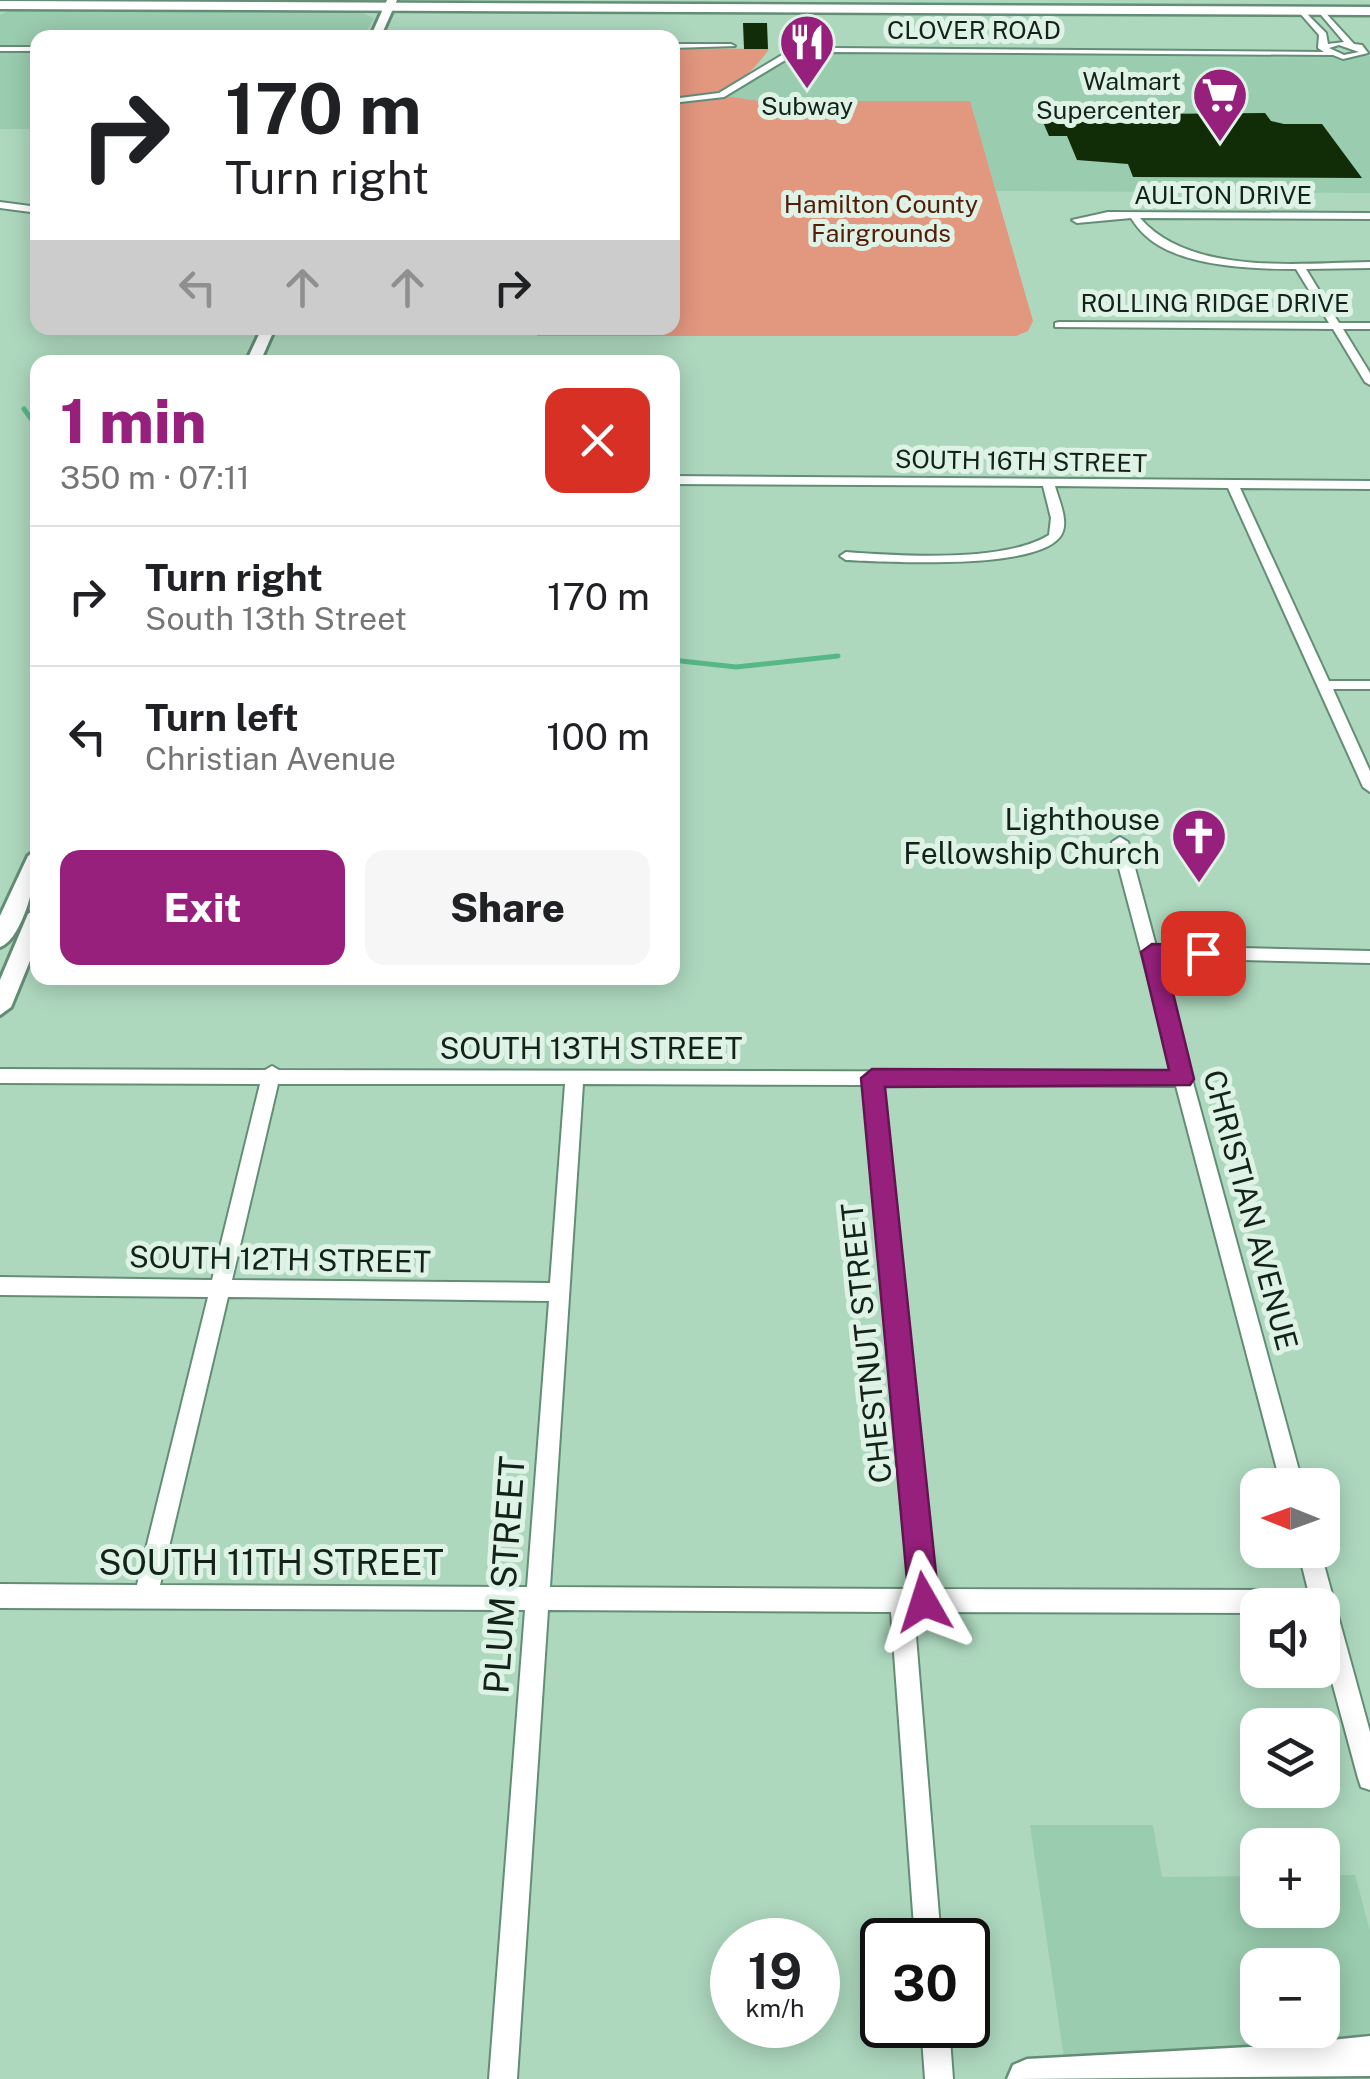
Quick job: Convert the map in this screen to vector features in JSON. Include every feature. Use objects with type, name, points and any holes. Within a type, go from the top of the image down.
[{"type":"highway","points":[[183,0],[391,3]]},
{"type":"highway","points":[[0,5],[1370,3]]},
{"type":"highway","points":[[1306,5],[1370,12]]},
{"type":"main road","points":[[1028,2079],[1284,2066],[1370,2056]]},
{"type":"street","points":[[379,30],[391,3]]},
{"type":"street","points":[[1306,5],[1367,52]]},
{"type":"street","points":[[1306,5],[1330,54]]},
{"type":"street","name":"CLOVER ROAD","points":[[1288,51],[1353,45]]},
{"type":"street","points":[[680,46],[730,46]]},
{"type":"street","points":[[0,49],[30,49]]},
{"type":"street","name":"CLOVER ROAD","points":[[680,100],[721,95],[775,61],[826,50],[1367,52]]},
{"type":"street","points":[[0,205],[30,209]]},
{"type":"street","points":[[1133,215],[1146,232],[1182,251],[1242,263],[1370,265]]},
{"type":"street","name":"AULTON DRIVE","points":[[1077,220],[1133,215],[1370,216]]},
{"type":"street","points":[[1298,265],[1370,382]]},
{"type":"street","name":"ROLLING RIDGE DRIVE","points":[[1059,325],[1370,326]]},
{"type":"street","name":"SOUTH 16TH STREET","points":[[680,480],[1370,485]]},
{"type":"street","points":[[846,556],[943,558],[1040,546],[1054,536],[1058,527],[1048,484]]},
{"type":"street","points":[[1233,485],[1370,787]]},
{"type":"street","points":[[1324,685],[1370,684]]},
{"type":"street","name":"CHRISTIAN AVENUE","points":[[1120,842],[1287,1468]]},
{"type":"street","points":[[0,939],[30,873]]},
{"type":"street","points":[[0,1007],[30,934]]},
{"type":"street","points":[[1152,952],[1370,958]]},
{"type":"street","points":[[146,1597],[272,1073]]},
{"type":"street","name":"SOUTH 13TH STREET","points":[[0,1076],[272,1073],[1182,1079]]},
{"type":"street","name":"PLUM STREET","points":[[503,2079],[575,1076]]},
{"type":"street","name":"CHESTNUT STREET","points":[[872,1078],[913,1602],[927,1918]]},
{"type":"street","name":"SOUTH 12TH STREET","points":[[0,1286],[560,1292]]},
{"type":"street","name":"SOUTH 11TH STREET","points":[[0,1596],[1240,1602]]},
{"type":"street","points":[[1340,1666],[1370,1778]]},
{"type":"street","points":[[937,2048],[939,2079]]},
{"type":"shaded area","points":[[13,9],[362,13],[374,18],[368,30],[30,30],[30,129],[0,129],[0,15]]},
{"type":"shaded area","points":[[832,52],[1370,56],[1370,193],[996,191],[969,102],[759,101],[726,96],[774,64]]},
{"type":"shaded area","points":[[1030,1825],[1153,1825],[1162,1877],[1240,1876],[1240,1928],[1340,1928],[1340,1875],[1355,1875],[1370,1931],[1370,2032],[1340,2040],[1340,1948],[1240,1948],[1240,2048],[1262,2048],[1064,2058]]},
{"type":"green space","points":[[680,48],[769,49],[739,80],[702,96],[680,99]]},
{"type":"green space","name":"Hamilton County Fairgrounds","points":[[726,96],[759,101],[970,101],[1033,321],[1028,331],[1016,336],[537,336],[680,335],[680,103]]},
{"type":"building","points":[[743,23],[767,23],[768,49],[744,49]]},
{"type":"building","name":"Walmart Supercenter","points":[[1265,113],[1271,121],[1284,124],[1322,124],[1362,178],[1133,177],[1128,164],[1077,160],[1067,136],[1049,136],[1040,115],[1090,115],[1094,123],[1142,123],[1139,119],[1151,114]]},
{"type":"waterway","points":[[24,409],[30,417]]},
{"type":"waterway","points":[[680,661],[736,667],[838,656]]},
{"type":"place","name":"Subway","points":[[807,91]]},
{"type":"place","name":"Walmart Supercenter","points":[[1220,144]]},
{"type":"place","name":"Lighthouse Fellowship Church","points":[[1199,885]]},
{"type":"route","points":[[924,1602],[872,1078],[1182,1079],[1152,952],[1203,953]]}]
